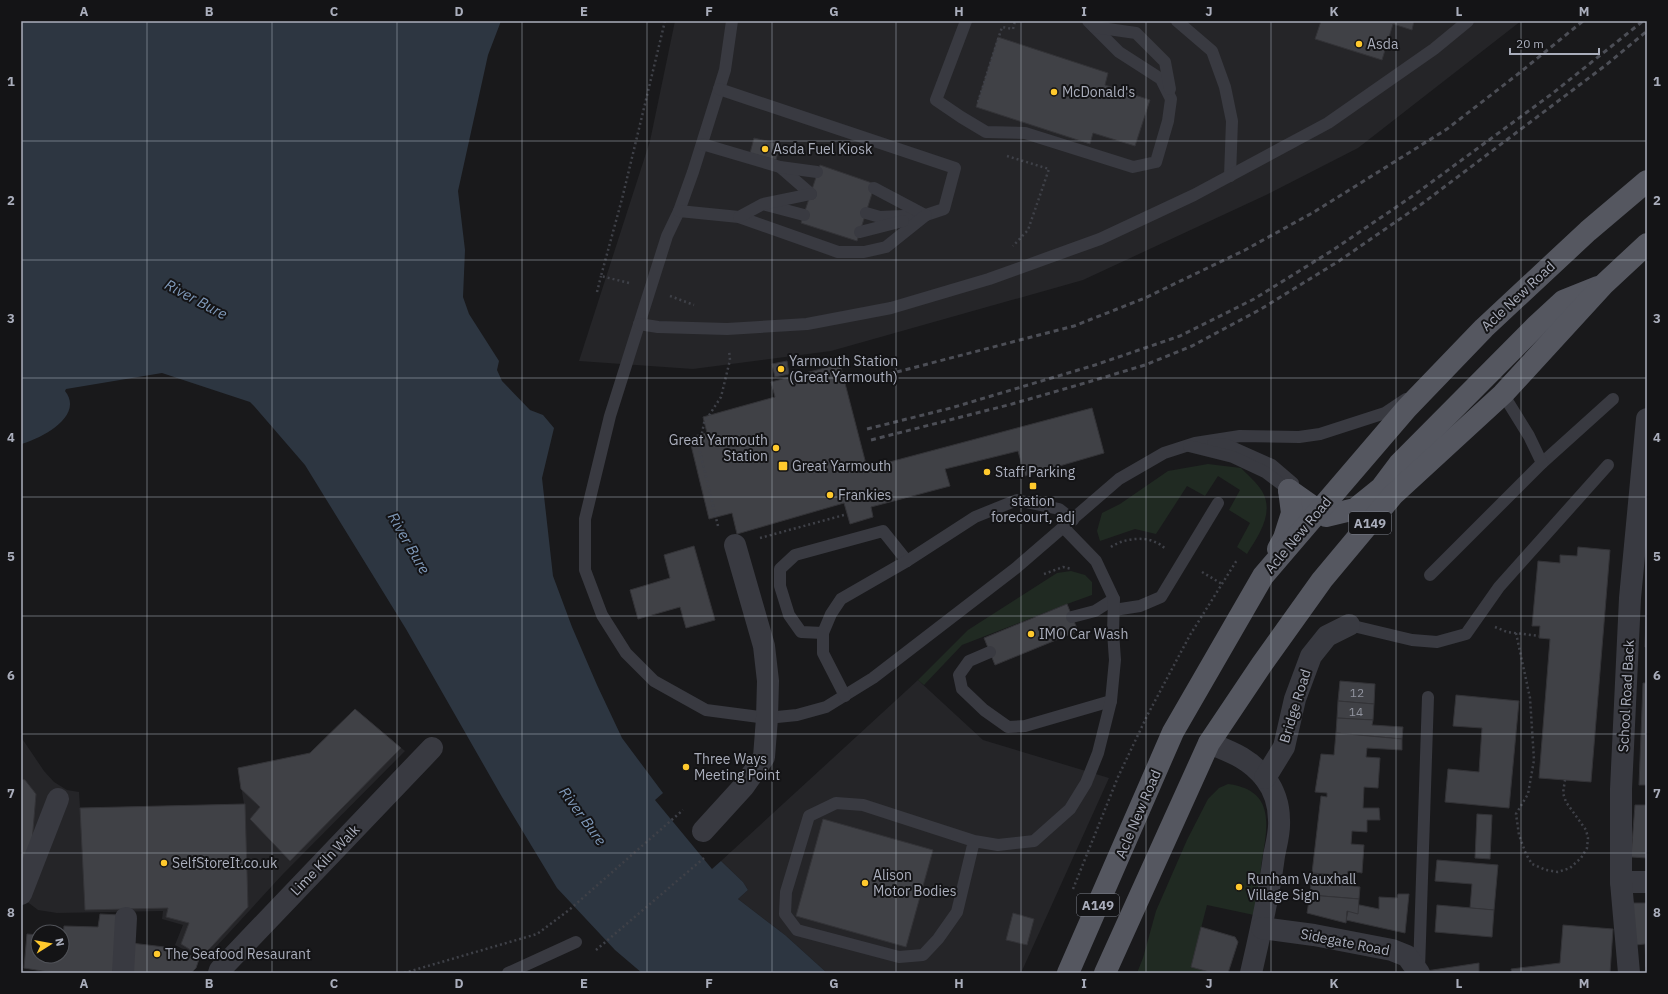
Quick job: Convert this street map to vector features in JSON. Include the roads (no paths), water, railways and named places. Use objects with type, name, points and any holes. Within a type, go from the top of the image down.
[{"type":"main road","name":"Acle New Road","points":[[1068,973],[1173,732],[1263,576],[1326,510],[1407,408],[1484,328],[1570,247],[1647,181]]},
{"type":"main road","name":"A149","points":[[1105,973],[1209,743],[1262,664],[1329,572],[1394,495],[1503,394],[1603,285],[1647,244]]},
{"type":"main road","name":"A149","points":[[1326,510],[1355,509],[1381,488],[1399,464],[1537,325],[1563,301],[1603,285]]},
{"type":"main road","name":"A149","points":[[1263,576],[1284,538],[1292,513],[1291,486]]},
{"type":"main road","points":[[1291,486],[1326,510]]},
{"type":"main road","name":"A149","points":[[1326,510],[1340,518],[1342,539],[1329,572]]},
{"type":"street","name":"School Road Back","points":[[1629,973],[1622,882],[1621,789],[1630,598],[1647,419]]},
{"type":"street","points":[[703,831],[744,786],[764,757],[768,681],[764,646],[735,545]]},
{"type":"street","name":"Bridge Road","points":[[1265,778],[1284,747],[1295,699],[1311,656],[1326,636],[1349,625]]},
{"type":"street","points":[[1209,743],[1240,755],[1254,766],[1265,778],[1276,798],[1279,821],[1271,883],[1251,973]]},
{"type":"street","name":"Lime Kiln Walk","points":[[219,973],[220,970],[432,748]]},
{"type":"street","points":[[21,894],[58,799]]},
{"type":"street","points":[[1622,882],[1647,882]]},
{"type":"street","points":[[124,973],[126,918]]},
{"type":"street","name":"Sidegate Road","points":[[1262,928],[1314,935],[1392,950],[1406,956],[1419,973]]},
{"type":"lane","points":[[732,21],[725,70],[679,211],[667,236],[610,416],[586,519],[585,570],[602,615],[626,653],[654,681],[706,710],[767,718],[797,715],[826,707],[873,678],[1003,578],[1119,479],[1164,453],[1191,444],[1240,436],[1300,437],[1320,434],[1384,413],[1430,384]]},
{"type":"lane","points":[[966,21],[936,100],[961,118],[986,132],[1025,133],[1133,167],[1156,162],[1168,121],[1171,99],[1165,62],[1136,33],[1091,24]]},
{"type":"lane","points":[[1176,21],[1212,51],[1225,87],[1232,121],[1230,176]]},
{"type":"lane","points":[[639,324],[658,327],[726,329],[807,324],[883,310],[988,279],[1100,239],[1194,195],[1328,123],[1434,49],[1468,21]]},
{"type":"lane","points":[[1091,24],[1119,52],[1161,80],[1171,99]]},
{"type":"lane","points":[[719,89],[955,168],[944,209],[860,232]]},
{"type":"lane","points":[[702,144],[780,167],[817,172]]},
{"type":"lane","points":[[740,217],[763,204],[811,194],[780,167]]},
{"type":"lane","points":[[874,188],[926,215]]},
{"type":"lane","points":[[763,204],[804,215]]},
{"type":"lane","points":[[679,211],[740,217],[838,252],[864,252],[886,247],[926,215]]},
{"type":"lane","points":[[866,213],[880,217],[926,215]]},
{"type":"lane","points":[[1503,394],[1529,436],[1542,463]]},
{"type":"lane","points":[[1430,575],[1542,463],[1613,399]]},
{"type":"lane","points":[[1191,444],[1233,457],[1291,486]]},
{"type":"lane","points":[[1349,625],[1412,640],[1437,642],[1466,634],[1499,587],[1608,465]]},
{"type":"lane","points":[[845,696],[823,653],[823,633],[831,614],[842,599],[907,562],[975,517],[1017,500],[1059,509],[1068,524],[1096,561],[1114,605],[1115,660],[1111,701],[1098,753],[1086,783],[1070,809],[1034,841],[998,845],[974,841],[863,805],[836,803],[809,816],[786,892],[785,914],[797,930],[899,958],[923,955],[938,939],[957,912],[974,841]]},
{"type":"lane","points":[[1072,617],[1114,605],[1140,606],[1161,597],[1218,503]]},
{"type":"lane","points":[[823,633],[801,632],[789,615],[780,586],[780,569],[795,555],[883,531],[907,562]]},
{"type":"lane","points":[[990,652],[968,661],[959,675],[962,690],[984,710],[1008,727],[1025,726],[1111,701]]},
{"type":"lane","points":[[1419,973],[1428,697]]},
{"type":"lane","points":[[508,973],[576,942]]},
{"type":"water","name":"River Bure","points":[[21,21],[501,21],[488,55],[458,191],[465,250],[463,297],[469,314],[499,361],[497,370],[502,381],[530,410],[543,415],[554,428],[542,478],[553,576],[572,627],[622,738],[663,793],[655,800],[712,869],[721,861],[743,882],[748,890],[738,899],[785,935],[827,973],[642,973],[615,950],[557,888],[502,797],[406,629],[305,465],[250,402],[162,373],[66,389],[65,391],[70,400],[69,409],[65,417],[49,432],[21,444]]},
{"type":"railway","points":[[862,381],[1074,326],[1145,298],[1245,250],[1314,212],[1447,129],[1583,21]]},
{"type":"railway","points":[[867,429],[951,408],[1095,365],[1180,336],[1254,299],[1333,250],[1414,195],[1553,93],[1643,21]]},
{"type":"railway","points":[[871,440],[1012,404],[1085,383],[1145,365],[1192,346],[1261,309],[1339,261],[1423,203],[1606,65],[1647,31]]},
{"type":"place","name":"Asda","points":[[1359,44]]},
{"type":"place","name":"McDonald's","points":[[1054,92]]},
{"type":"place","name":"Asda Fuel Kiosk","points":[[765,149]]},
{"type":"place","name":"Yarmouth Station (Great Yarmouth)","points":[[781,369]]},
{"type":"place","name":"Great Yarmouth Station","points":[[776,448]]},
{"type":"place","name":"Great Yarmouth","points":[[783,466]]},
{"type":"place","name":"Staff Parking","points":[[987,472]]},
{"type":"place","name":"station forecourt, adj","points":[[1033,486]]},
{"type":"place","name":"Frankies","points":[[830,495]]},
{"type":"place","name":"IMO Car Wash","points":[[1031,634]]},
{"type":"place","name":"Three Ways Meeting Point","points":[[686,767]]},
{"type":"place","name":"SelfStoreIt.co.uk","points":[[164,863]]},
{"type":"place","name":"Alison Motor Bodies","points":[[865,883]]},
{"type":"place","name":"Runham Vauxhall Village Sign","points":[[1239,887]]},
{"type":"place","name":"The Seafood Resaurant","points":[[157,954]]}]
